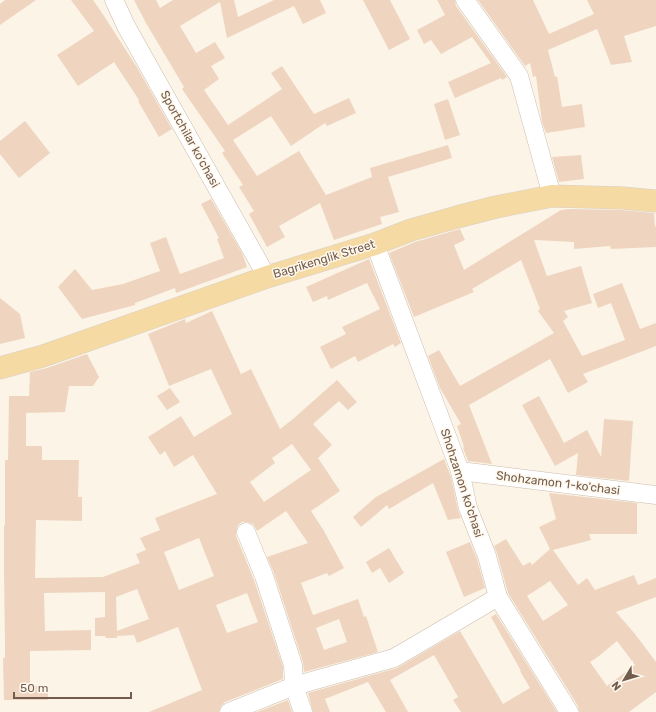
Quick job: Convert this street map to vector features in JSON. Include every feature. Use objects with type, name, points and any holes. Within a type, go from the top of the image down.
[{"type":"main road","name":"Bagrikenglik Street","points":[[0,372],[267,277],[374,244],[411,230],[457,217],[496,207],[552,196],[623,198],[656,201]]},
{"type":"street","name":"Sportchilar ko‘chasi","points":[[114,0],[126,26],[267,277]]},
{"type":"street","points":[[465,0],[519,76],[552,196]]},
{"type":"street","name":"Shohzamon ko'chasi","points":[[374,244],[460,471],[468,508],[487,556],[498,597],[569,712]]},
{"type":"street","name":"Shohzamon 1-ko'chasi","points":[[460,471],[656,495]]},
{"type":"street","points":[[246,532],[264,576],[293,665],[294,686],[303,712]]},
{"type":"street","points":[[229,712],[294,686],[394,658],[498,597]]},
{"type":"building","points":[[5,0],[36,0],[0,25],[0,4]]},
{"type":"building","points":[[71,0],[93,0],[138,69],[172,129],[159,137],[138,101],[139,100],[114,62],[78,86],[57,55],[94,31]]},
{"type":"building","points":[[134,0],[156,0],[160,8],[173,0],[234,0],[238,17],[274,0],[320,0],[326,13],[303,24],[294,6],[227,38],[220,2],[180,26],[196,53],[215,42],[225,58],[211,66],[219,79],[204,90],[228,125],[282,89],[271,73],[282,66],[314,114],[349,98],[356,113],[327,126],[325,123],[291,146],[271,116],[233,140],[257,176],[299,151],[326,195],[372,177],[370,168],[448,145],[452,158],[388,177],[399,212],[380,217],[382,224],[334,240],[320,203],[279,226],[285,237],[267,247],[249,214],[254,211],[239,187],[243,185],[222,153],[225,151],[182,89],[184,87]]},
{"type":"building","points":[[363,0],[390,0],[410,39],[389,50]]},
{"type":"building","points":[[437,0],[455,0],[456,6],[507,77],[502,80],[501,78],[455,98],[448,82],[491,63],[472,37],[441,54],[431,40],[424,44],[417,30],[445,15]]},
{"type":"building","points":[[478,0],[533,0],[549,34],[594,14],[587,0],[656,0],[656,26],[624,36],[632,62],[611,65],[597,29],[548,50],[555,77],[557,76],[562,107],[582,104],[585,127],[546,133],[542,122],[536,76],[533,77],[530,63],[525,66]]},
{"type":"building","points":[[448,99],[460,135],[445,140],[434,104]]},
{"type":"building","points":[[25,121],[50,153],[19,178],[0,154],[0,141]]},
{"type":"building","points":[[581,155],[584,179],[559,182],[552,157]]},
{"type":"building","points":[[211,199],[242,253],[247,267],[176,293],[175,288],[135,303],[135,305],[82,319],[58,287],[75,269],[92,290],[123,284],[160,271],[150,243],[166,237],[180,274],[224,258],[217,239],[219,238],[201,204]]},
{"type":"building","points":[[561,210],[622,210],[654,213],[655,227],[656,226],[656,247],[611,249],[610,246],[574,249],[574,242],[534,240],[547,276],[581,266],[592,303],[564,311],[568,317],[563,321],[582,356],[625,340],[611,303],[598,308],[593,294],[622,283],[640,329],[656,323],[656,346],[583,374],[588,382],[568,393],[550,359],[469,405],[492,464],[468,461],[457,426],[461,424],[440,388],[428,356],[439,350],[460,386],[554,333],[538,311],[540,309],[521,260],[472,289],[474,292],[414,317],[389,253],[415,242],[460,229],[465,240],[454,245],[464,270]]},
{"type":"building","points":[[369,259],[401,343],[395,347],[393,344],[358,362],[355,356],[331,369],[320,347],[346,334],[342,327],[380,309],[367,283],[328,300],[327,296],[313,302],[306,287]]},
{"type":"building","points":[[0,298],[20,314],[25,338],[0,344]]},
{"type":"building","points":[[212,311],[241,374],[251,369],[280,429],[337,380],[357,402],[348,410],[339,401],[313,424],[332,445],[318,458],[340,491],[311,511],[324,531],[344,568],[329,576],[327,573],[301,583],[313,615],[358,599],[364,617],[366,616],[378,652],[304,672],[303,662],[274,573],[267,557],[308,543],[286,511],[257,531],[253,524],[242,522],[238,525],[236,531],[236,536],[254,580],[283,667],[283,679],[225,702],[221,706],[219,712],[149,712],[202,690],[178,627],[137,643],[134,635],[117,636],[117,638],[95,636],[95,618],[105,617],[105,592],[44,593],[45,631],[91,630],[91,650],[30,651],[30,686],[48,686],[48,700],[4,700],[5,460],[8,460],[9,396],[29,396],[30,372],[47,368],[87,354],[99,377],[93,386],[69,386],[65,412],[26,413],[26,446],[42,446],[42,460],[79,460],[78,497],[82,497],[82,521],[36,520],[35,578],[103,577],[140,563],[136,554],[146,550],[140,538],[160,530],[155,518],[217,494],[193,455],[174,467],[165,451],[160,455],[148,437],[181,416],[194,437],[232,414],[211,369],[169,386],[148,334],[185,319],[186,323]],"holes":[[[292,444],[311,470],[264,502],[250,482],[275,463],[272,458]],[[199,538],[214,576],[179,590],[164,552]],[[137,589],[149,619],[117,631],[116,597]],[[247,593],[258,622],[227,633],[216,605]],[[339,619],[347,642],[324,650],[316,628]]]},
{"type":"building","points":[[170,388],[180,402],[167,410],[157,396]]},
{"type":"building","points":[[539,396],[564,443],[587,430],[601,457],[604,419],[633,421],[629,481],[576,475],[578,453],[555,466],[522,405]]},
{"type":"building","points":[[444,459],[451,477],[461,518],[448,520],[433,483],[389,509],[387,505],[361,527],[353,517],[376,497]]},
{"type":"building","points":[[549,493],[637,503],[637,534],[589,534],[591,540],[553,550],[578,585],[587,578],[595,590],[634,575],[638,585],[656,578],[656,597],[616,612],[656,662],[656,692],[629,712],[579,712],[578,706],[508,593],[494,546],[506,539],[523,566],[530,562],[532,565],[550,549],[539,527],[556,519]],"holes":[[[550,581],[568,605],[543,621],[527,596]],[[617,641],[635,665],[607,686],[590,662]]]},
{"type":"building","points":[[470,542],[477,559],[485,588],[464,597],[446,552]]},
{"type":"building","points":[[389,548],[404,573],[389,583],[380,568],[372,573],[366,562]]},
{"type":"building","points":[[496,614],[557,712],[461,712],[453,700],[458,697],[434,655],[390,680],[408,712],[386,712],[368,682],[325,699],[330,712],[313,712],[308,693],[397,668],[460,631],[503,704],[530,688],[491,617]]},
{"type":"building","points":[[288,700],[292,712],[257,712]]}]
